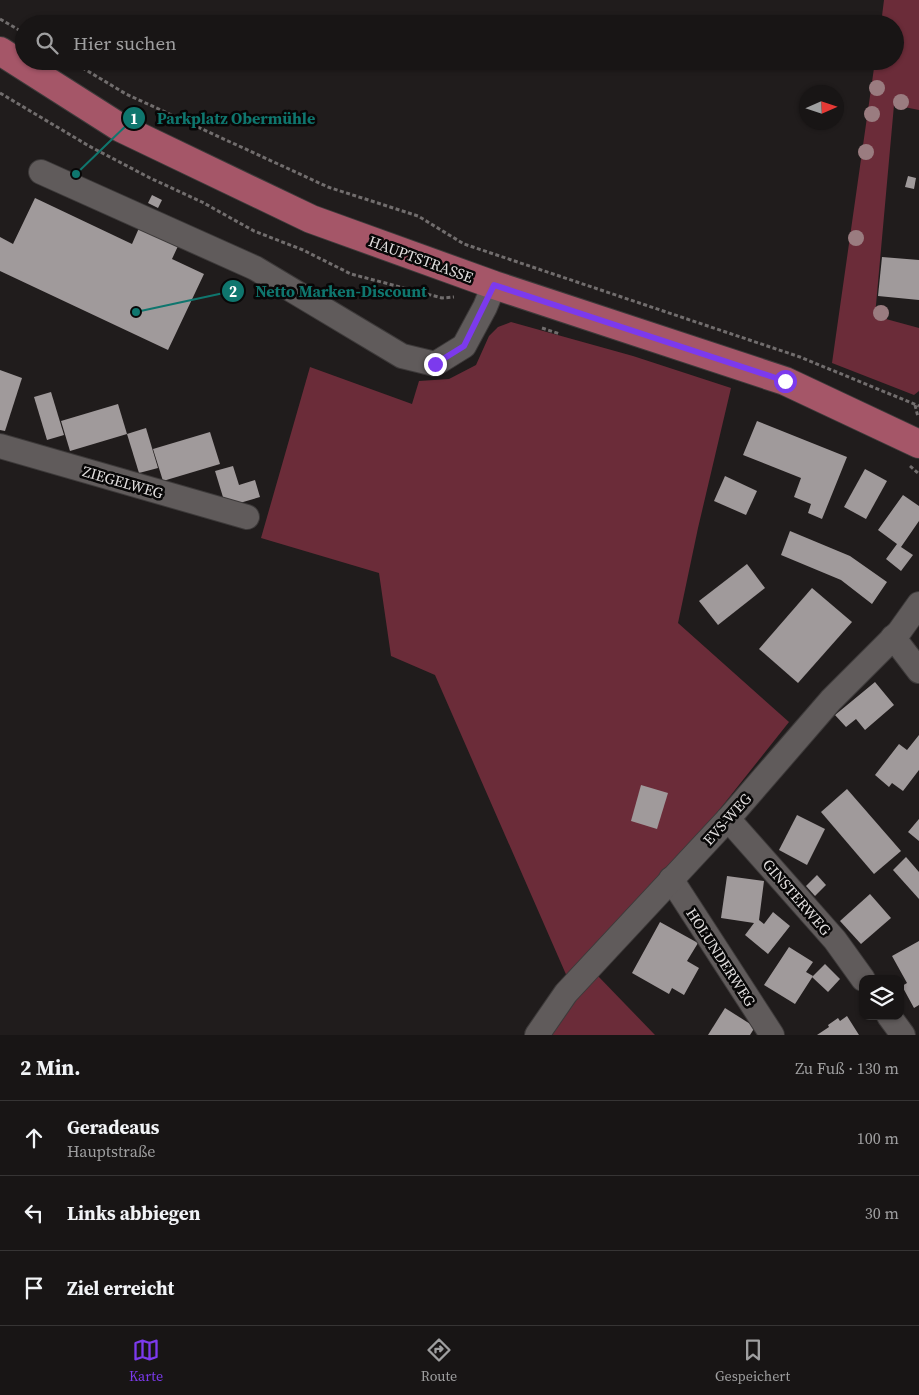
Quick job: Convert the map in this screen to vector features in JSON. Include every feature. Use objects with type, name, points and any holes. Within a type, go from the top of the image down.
[{"type":"main road","name":"HAUPTSTRASSE","points":[[0,51],[15,61]]},
{"type":"main road","name":"HAUPTSTRASSE","points":[[30,70],[121,128],[311,219],[489,296],[785,381],[919,444]]},
{"type":"street","points":[[41,172],[255,268],[402,356],[435,364],[464,346],[489,296]]},
{"type":"street","name":"ZIEGELWEG","points":[[0,446],[247,517]]},
{"type":"street","name":"EVS-WEG","points":[[537,1035],[566,992],[728,819],[831,700],[894,637],[919,604]]},
{"type":"street","points":[[894,637],[919,671]]},
{"type":"street","name":"GINSTERWEG","points":[[728,819],[834,940],[860,975]]},
{"type":"street","name":"HOLUNDERWEG","points":[[671,879],[772,1035]]},
{"type":"street","points":[[892,1020],[903,1035]]},
{"type":"street","points":[[911,1035],[919,1029]]},
{"type":"path","points":[[0,19],[15,28]]},
{"type":"path","points":[[87,70],[126,94],[328,187],[418,216],[464,244],[800,357],[917,405],[919,420]]},
{"type":"path","points":[[0,93],[89,146],[150,178],[202,202],[254,231],[303,250],[351,274],[442,298],[489,296]]},
{"type":"shaded area","points":[[884,0],[919,0],[919,110],[894,105],[875,316],[919,328],[919,391],[914,395],[832,363],[874,70],[904,70],[904,15],[882,15]]},
{"type":"shaded area","points":[[511,322],[633,356],[731,388],[678,623],[789,722],[704,829],[568,979],[435,675],[391,656],[379,573],[261,538],[310,367],[412,404],[419,381],[449,379],[476,365],[489,336],[498,327]]},
{"type":"shaded area","points":[[597,975],[655,1035],[545,1035],[561,1011]]},
{"type":"building","points":[[908,176],[916,178],[914,189],[905,187]]},
{"type":"building","points":[[152,195],[162,200],[158,208],[148,203]]},
{"type":"building","points":[[35,198],[132,244],[139,228],[178,246],[172,259],[204,274],[168,350],[0,271],[0,237],[13,244]]},
{"type":"building","points":[[882,257],[919,260],[919,300],[878,296]]},
{"type":"building","points":[[0,370],[22,378],[5,431],[0,430]]},
{"type":"building","points":[[51,392],[64,435],[47,440],[34,397]]},
{"type":"building","points":[[118,404],[127,434],[70,451],[61,421]]},
{"type":"building","points":[[757,421],[847,457],[822,519],[808,513],[811,504],[794,497],[801,478],[743,455]]},
{"type":"building","points":[[146,428],[158,468],[139,473],[127,434]]},
{"type":"building","points":[[210,432],[220,464],[163,481],[153,449]]},
{"type":"building","points":[[233,466],[239,485],[255,480],[260,497],[226,507],[215,471]]},
{"type":"building","points":[[865,469],[887,481],[866,519],[844,507]]},
{"type":"building","points":[[725,476],[757,491],[746,515],[714,501]]},
{"type":"building","points":[[903,495],[919,506],[919,521],[901,547],[913,555],[901,571],[886,559],[897,544],[878,530]]},
{"type":"building","points":[[790,531],[850,556],[887,582],[872,604],[841,580],[781,555]]},
{"type":"building","points":[[747,564],[765,588],[718,625],[699,601]]},
{"type":"building","points":[[812,588],[852,622],[798,683],[759,649]]},
{"type":"building","points":[[875,682],[894,705],[865,730],[856,719],[846,727],[835,715]]},
{"type":"building","points":[[919,735],[919,770],[903,791],[892,783],[889,787],[875,775],[899,744],[907,750]]},
{"type":"building","points":[[641,785],[668,793],[657,829],[631,821]]},
{"type":"building","points":[[847,789],[901,851],[874,874],[821,812]]},
{"type":"building","points":[[797,815],[825,829],[807,865],[779,850]]},
{"type":"building","points":[[919,819],[919,841],[908,832]]},
{"type":"building","points":[[906,857],[919,872],[919,899],[893,870]]},
{"type":"building","points":[[817,875],[826,885],[815,896],[806,886]]},
{"type":"building","points":[[727,876],[764,881],[759,920],[764,924],[773,912],[790,926],[768,954],[745,935],[754,923],[721,918]]},
{"type":"building","points":[[870,894],[891,918],[861,944],[840,921]]},
{"type":"building","points":[[660,922],[698,943],[687,961],[699,968],[684,995],[672,988],[669,994],[632,973]]},
{"type":"building","points":[[919,941],[919,1005],[914,1008],[904,990],[904,985],[907,983],[904,975],[892,956]]},
{"type":"building","points":[[789,947],[813,962],[806,972],[813,976],[795,1004],[764,985]]},
{"type":"building","points":[[825,964],[840,979],[828,992],[812,977]]},
{"type":"building","points":[[725,1008],[755,1027],[750,1035],[708,1035]]},
{"type":"building","points":[[847,1016],[859,1035],[817,1035],[838,1018],[840,1021]]},
{"type":"place","name":"Parkplatz Obermühle","points":[[76,174]]},
{"type":"place","name":"Netto Marken-Discount","points":[[136,312]]},
{"type":"route","points":[[435,364],[464,346],[485,307],[494,285],[785,381]]}]
